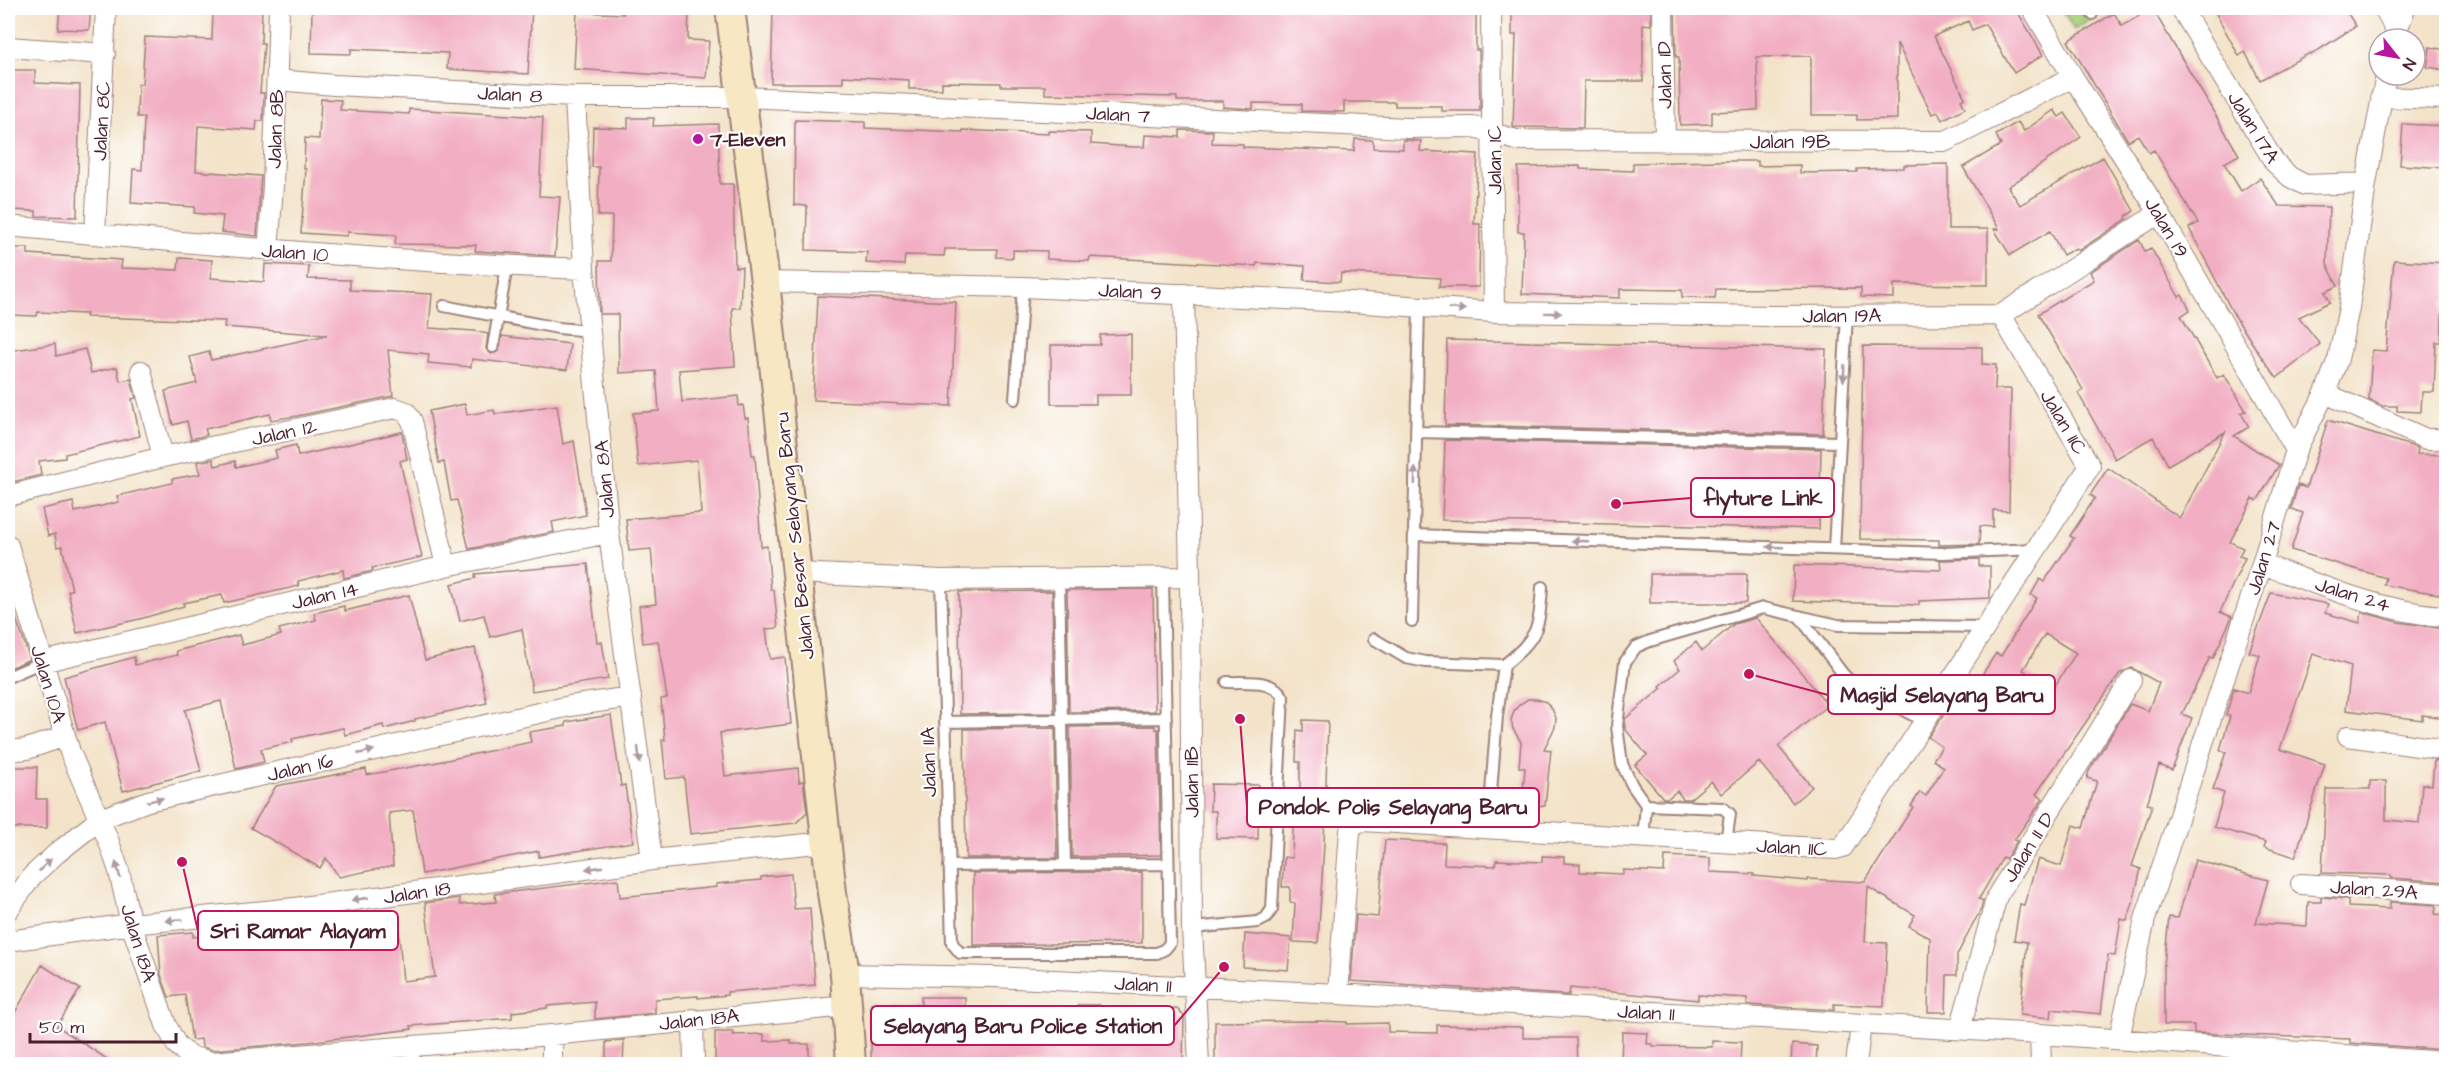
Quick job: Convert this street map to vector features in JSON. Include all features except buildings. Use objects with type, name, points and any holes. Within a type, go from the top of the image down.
[{"type":"street","name":"Jalan 8C","points":[[95,234],[106,8]]},
{"type":"street","name":"Jalan 8B","points":[[268,251],[279,8]]},
{"type":"street","name":"Jalan Besar Selayang Baru","points":[[730,8],[765,282],[826,842],[845,974],[851,1065]]},
{"type":"street","name":"Jalan 1C","points":[[1491,8],[1494,312]]},
{"type":"street","name":"Jalan 1D","points":[[1663,8],[1665,142]]},
{"type":"street","name":"Jalan 19","points":[[2032,8],[2159,213],[2296,450]]},
{"type":"street","name":"Jalan 17A","points":[[2181,8],[2275,163],[2290,177],[2305,185],[2366,183]]},
{"type":"street","points":[[2384,8],[2392,27]]},
{"type":"street","points":[[2398,27],[2405,8]]},
{"type":"street","points":[[8,47],[105,54]]},
{"type":"street","name":"Jalan 19B","points":[[1494,133],[1516,140],[1946,141],[2073,77]]},
{"type":"street","name":"Jalan 8","points":[[277,80],[575,97],[742,97]]},
{"type":"street","name":"Jalan 27","points":[[2119,1039],[2145,919],[2262,564],[2296,450],[2325,393],[2338,359],[2349,308],[2366,183],[2383,87]]},
{"type":"street","name":"Jalan 8A","points":[[575,97],[584,269],[609,533],[652,860]]},
{"type":"street","name":"Jalan 7","points":[[742,97],[1396,127],[1474,127],[1494,133]]},
{"type":"street","points":[[2381,97],[2446,99]]},
{"type":"street","points":[[2001,315],[2159,213]]},
{"type":"street","name":"Jalan 10","points":[[8,226],[268,251],[584,269]]},
{"type":"street","name":"Jalan 9","points":[[765,282],[1023,286],[1419,306],[1494,312]]},
{"type":"street","name":"Jalan 11B","points":[[1184,294],[1190,577],[1192,928],[1199,1065]]},
{"type":"street","name":"Jalan 19A","points":[[1494,312],[2001,315]]},
{"type":"street","name":"Jalan 11C","points":[[1338,994],[1350,831],[1355,824],[1362,821],[1643,839],[1836,849],[1843,847],[1988,627],[2090,466],[2001,315]]},
{"type":"street","points":[[141,371],[163,458]]},
{"type":"street","points":[[2325,393],[2426,439],[2446,439]]},
{"type":"street","name":"Jalan 12","points":[[8,496],[163,458],[395,408],[406,411],[412,421],[446,566]]},
{"type":"street","name":"Jalan 14","points":[[42,662],[446,566],[609,533]]},
{"type":"street","name":"Jalan 10A","points":[[8,545],[70,752],[100,819]]},
{"type":"street","name":"Jalan 24","points":[[2262,564],[2342,593],[2427,615],[2446,616]]},
{"type":"street","points":[[798,573],[941,580],[1190,577]]},
{"type":"street","name":"Jalan 11 D","points":[[1960,1029],[1997,896],[2131,680]]},
{"type":"street","name":"Jalan 16","points":[[8,910],[32,876],[100,819],[148,801],[570,706],[631,697]]},
{"type":"street","points":[[8,751],[27,749],[65,736]]},
{"type":"street","points":[[2348,736],[2446,750]]},
{"type":"street","name":"Jalan 18A","points":[[100,819],[119,871],[131,924],[166,1025],[176,1044],[189,1056],[211,1062],[415,1056],[552,1035],[693,1019],[847,1006]]},
{"type":"street","name":"Jalan 18","points":[[8,941],[131,924],[295,908],[652,860],[826,842]]},
{"type":"street","name":"Jalan 29A","points":[[2301,884],[2446,894]]},
{"type":"street","name":"Jalan 11","points":[[845,974],[993,977],[1338,994],[1960,1029],[2446,1062]]},
{"type":"street","points":[[693,1019],[694,1065]]},
{"type":"street","points":[[1856,1065],[1861,1025]]},
{"type":"street","points":[[2040,1034],[2041,1065]]},
{"type":"street","points":[[552,1035],[552,1065]]},
{"type":"lane","points":[[493,347],[507,266]]},
{"type":"lane","points":[[1015,399],[1023,286]]},
{"type":"lane","points":[[444,306],[558,328],[590,331]]},
{"type":"lane","points":[[1412,621],[1419,306]]},
{"type":"lane","points":[[1834,549],[1847,315]]},
{"type":"lane","points":[[1416,432],[1840,442]]},
{"type":"lane","points":[[1414,535],[1943,553],[2037,549]]},
{"type":"lane","points":[[993,977],[992,954],[1156,953],[1165,949],[1170,943],[1162,577]]},
{"type":"lane","points":[[1059,579],[1065,864]]},
{"type":"lane","name":"Jalan 11A","points":[[941,580],[952,943],[960,952],[992,954]]},
{"type":"lane","points":[[1374,639],[1406,658],[1426,662],[1504,665],[1535,635],[1540,618],[1542,587]]},
{"type":"lane","points":[[1643,839],[1646,804],[1632,786],[1622,764],[1617,726],[1625,662],[1636,647],[1764,608],[1838,625],[1988,627]]},
{"type":"lane","points":[[1799,616],[1843,675],[1852,683],[1926,722]]},
{"type":"lane","points":[[8,677],[42,662]]},
{"type":"lane","points":[[1488,830],[1497,716],[1504,665]]},
{"type":"lane","points":[[1192,928],[1258,922],[1266,918],[1272,909],[1283,697],[1279,689],[1268,684],[1227,682]]},
{"type":"lane","points":[[945,722],[1166,718]]},
{"type":"lane","points":[[1646,804],[1723,808],[1730,814],[1726,843]]},
{"type":"lane","points":[[949,866],[1168,864]]},
{"type":"green space","points":[[2061,8],[2109,8],[2074,30]]},
{"type":"place","name":"7-Eleven","points":[[698,139]]},
{"type":"place","name":"flyture Link","points":[[1616,504]]},
{"type":"place","name":"Masjid Selayang Baru","points":[[1749,674]]},
{"type":"place","name":"Pondok Polis Selayang Baru","points":[[1240,719]]},
{"type":"place","name":"Sri Ramar Alayam","points":[[182,862]]},
{"type":"place","name":"Selayang Baru Police Station","points":[[1224,967]]}]
